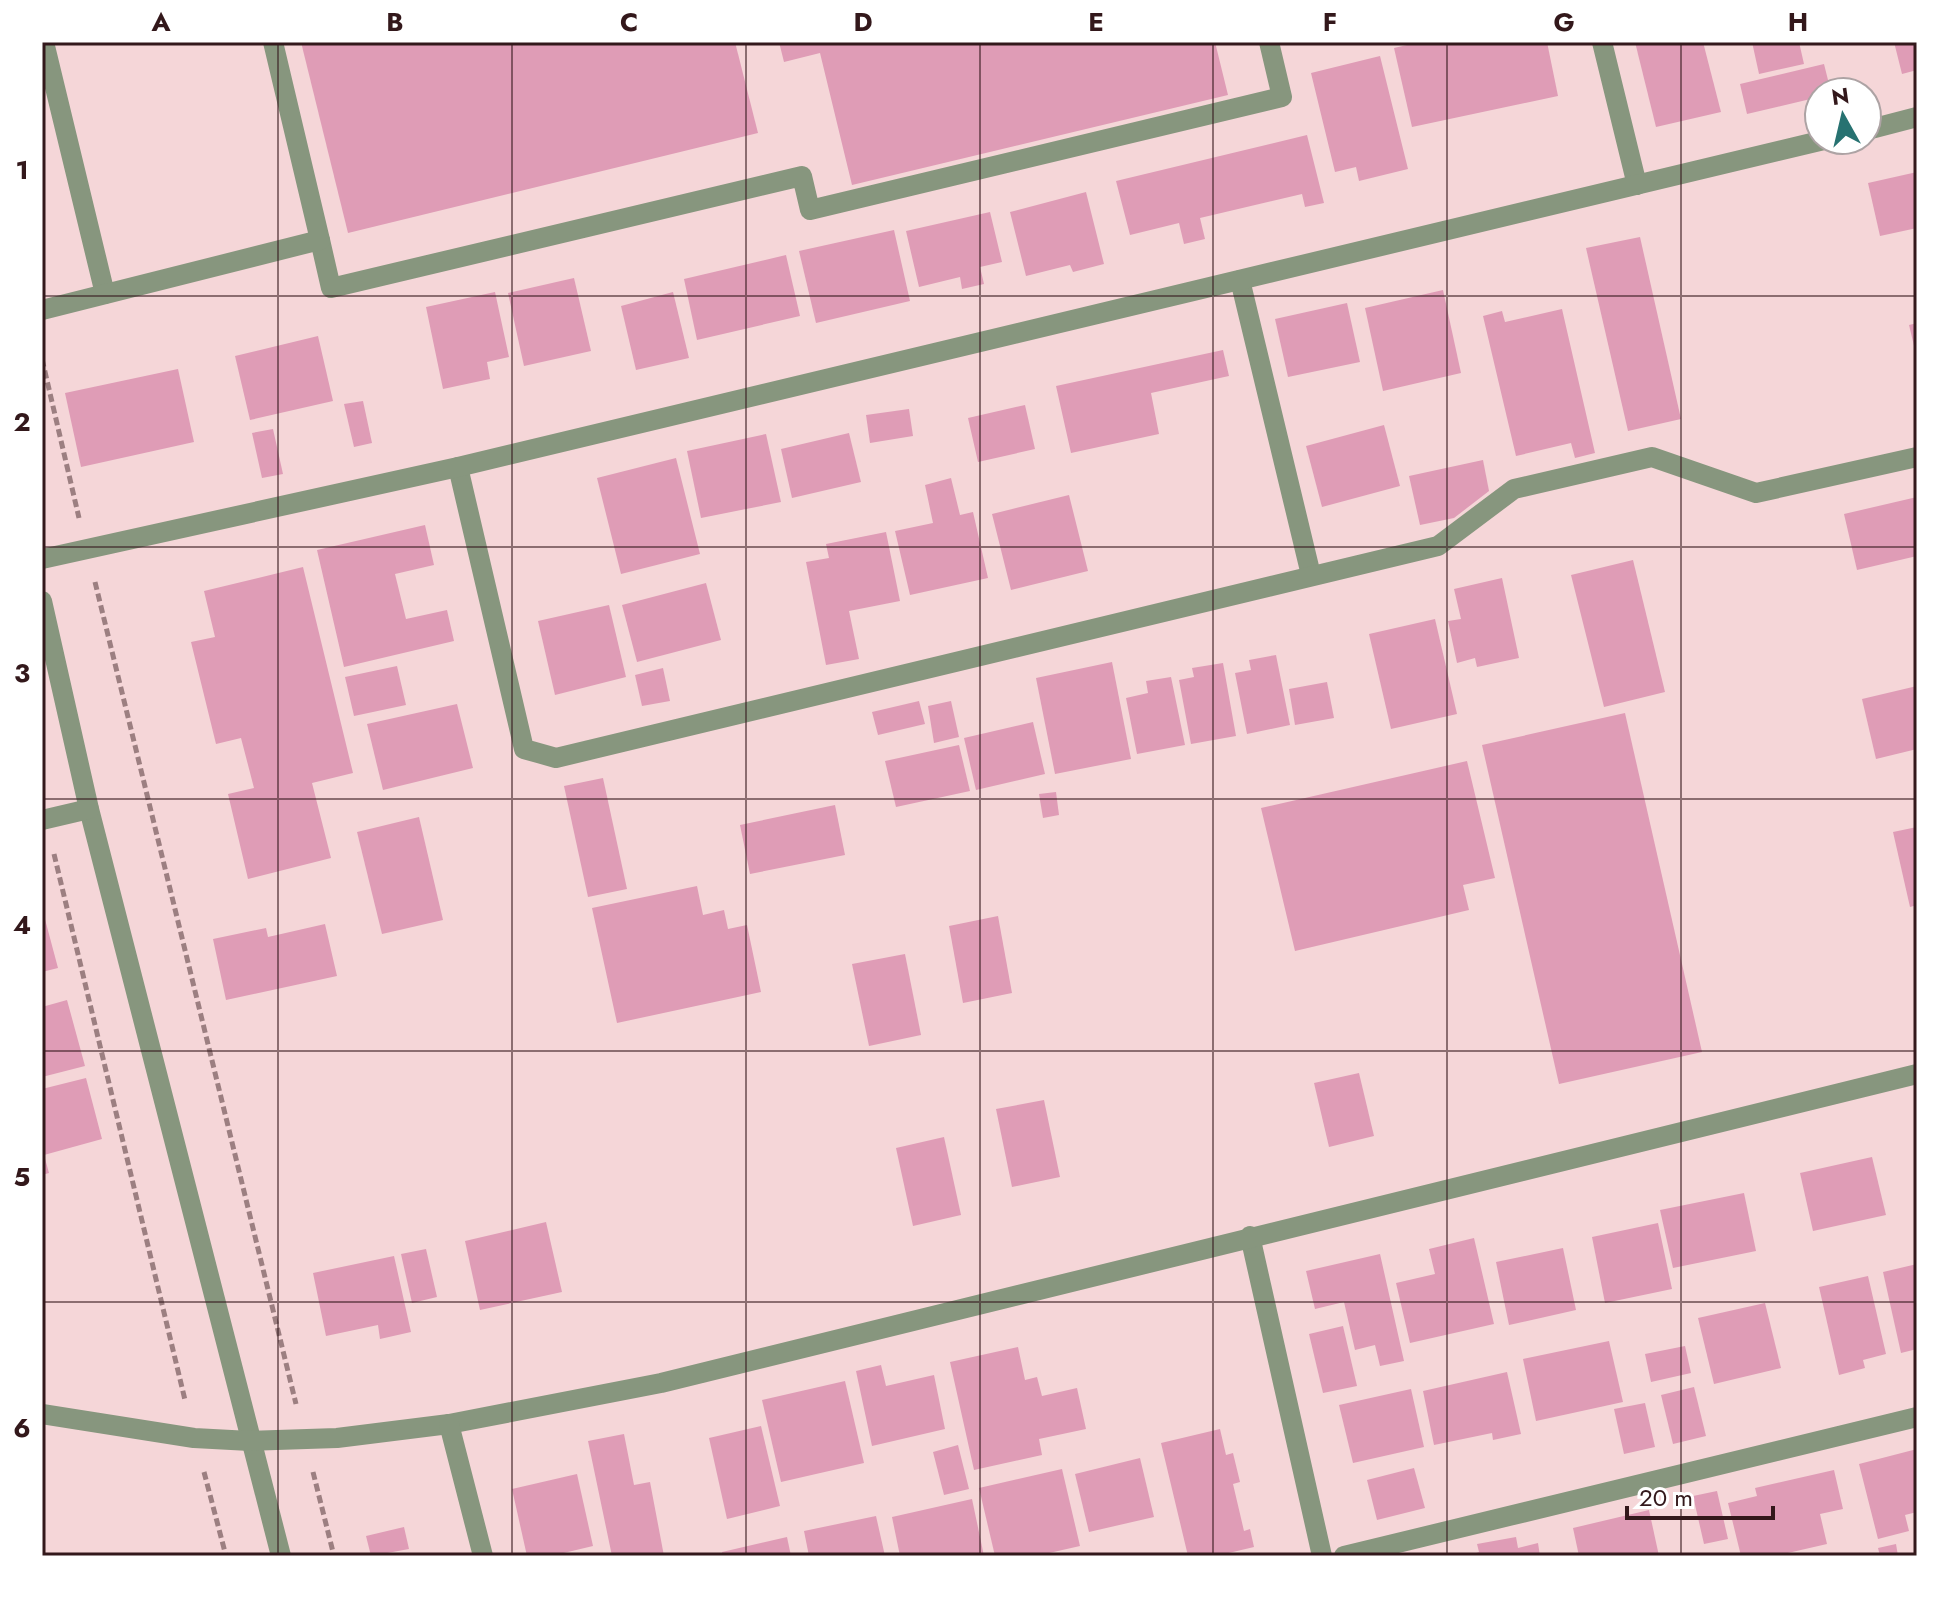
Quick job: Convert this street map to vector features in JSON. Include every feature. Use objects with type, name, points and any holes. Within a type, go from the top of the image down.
[{"type":"street","points":[[44,42],[105,294]]},
{"type":"street","points":[[273,42],[331,288],[802,176],[810,210],[1282,97],[1269,42]]},
{"type":"street","points":[[1602,42],[1637,185]]},
{"type":"street","points":[[1883,126],[1917,117]]},
{"type":"street","points":[[42,559],[458,467],[1803,145]]},
{"type":"street","points":[[42,310],[320,240]]},
{"type":"street","points":[[1240,280],[1311,575]]},
{"type":"street","points":[[458,467],[524,749],[556,758],[1438,546],[1514,489],[1652,457],[1756,493],[1917,457]]},
{"type":"street","points":[[42,601],[89,809],[281,1556]]},
{"type":"street","points":[[44,820],[89,809]]},
{"type":"street","points":[[42,1414],[194,1438],[250,1441],[337,1438],[449,1424],[661,1383],[1917,1074]]},
{"type":"street","points":[[1250,1236],[1322,1556]]},
{"type":"street","points":[[1344,1556],[1917,1417]]},
{"type":"street","points":[[449,1424],[483,1556]]},
{"type":"path","points":[[42,359],[334,1556]]},
{"type":"path","points":[[44,820],[194,1438],[226,1556]]},
{"type":"building","points":[[301,42],[735,42],[758,133],[348,233]]},
{"type":"building","points":[[779,42],[1215,42],[1228,95],[852,185],[820,53],[784,62]]},
{"type":"building","points":[[1420,42],[1547,42],[1558,96],[1412,127],[1394,48]]},
{"type":"building","points":[[1635,42],[1703,42],[1721,112],[1656,127]]},
{"type":"building","points":[[1752,42],[1799,42],[1804,64],[1759,74]]},
{"type":"building","points":[[1894,42],[1917,42],[1917,70],[1902,74]]},
{"type":"building","points":[[1380,56],[1408,169],[1359,181],[1356,167],[1335,172],[1311,73]]},
{"type":"building","points":[[1824,64],[1827,76],[1803,76],[1803,101],[1747,114],[1740,84]]},
{"type":"building","points":[[1307,135],[1324,203],[1305,207],[1302,194],[1200,218],[1205,239],[1184,244],[1179,223],[1130,235],[1116,181]]},
{"type":"building","points":[[1917,172],[1917,228],[1880,236],[1868,183]]},
{"type":"building","points":[[1086,192],[1104,264],[1073,272],[1070,265],[1026,276],[1010,212]]},
{"type":"building","points":[[990,212],[1002,262],[980,267],[984,284],[962,289],[960,277],[919,287],[906,231]]},
{"type":"building","points":[[894,230],[910,301],[816,323],[799,251]]},
{"type":"building","points":[[1640,237],[1681,419],[1628,431],[1586,248]]},
{"type":"building","points":[[786,255],[800,316],[697,340],[684,279]]},
{"type":"building","points":[[574,278],[591,351],[524,366],[508,293]]},
{"type":"building","points":[[1443,290],[1461,373],[1383,391],[1365,308]]},
{"type":"building","points":[[495,292],[509,357],[487,362],[490,379],[443,389],[426,307]]},
{"type":"building","points":[[673,292],[689,358],[636,370],[621,306]]},
{"type":"building","points":[[1347,303],[1360,362],[1288,377],[1275,319]]},
{"type":"building","points":[[1562,309],[1595,453],[1575,458],[1571,443],[1516,456],[1483,316],[1502,311],[1505,322]]},
{"type":"building","points":[[1917,323],[1917,354],[1916,354],[1909,325]]},
{"type":"building","points":[[318,336],[333,401],[250,420],[235,356]]},
{"type":"building","points":[[1223,350],[1229,376],[1151,393],[1159,434],[1071,453],[1056,386]]},
{"type":"building","points":[[178,369],[194,442],[81,467],[65,393]]},
{"type":"building","points":[[363,401],[372,443],[354,447],[344,404]]},
{"type":"building","points":[[1025,405],[1035,449],[978,462],[968,418]]},
{"type":"building","points":[[909,409],[913,436],[870,443],[866,415]]},
{"type":"building","points":[[1384,425],[1400,486],[1322,507],[1306,446]]},
{"type":"building","points":[[273,429],[283,474],[262,478],[252,433]]},
{"type":"building","points":[[849,433],[861,482],[792,498],[781,449]]},
{"type":"building","points":[[766,434],[781,502],[701,518],[687,451]]},
{"type":"building","points":[[676,458],[700,554],[621,574],[597,478]]},
{"type":"building","points":[[1483,460],[1489,491],[1454,518],[1420,525],[1409,476]]},
{"type":"building","points":[[951,478],[960,515],[973,512],[988,578],[910,595],[895,531],[933,523],[925,485]]},
{"type":"building","points":[[1069,495],[1088,571],[1011,590],[992,514]]},
{"type":"building","points":[[1917,497],[1917,556],[1857,570],[1844,514]]},
{"type":"building","points":[[425,525],[434,565],[395,574],[406,619],[447,610],[454,641],[344,667],[317,550]]},
{"type":"building","points":[[886,532],[900,601],[849,611],[859,659],[826,665],[806,562],[829,558],[826,544]]},
{"type":"building","points":[[1633,560],[1665,692],[1604,707],[1571,575]]},
{"type":"building","points":[[303,567],[353,773],[312,783],[331,858],[248,879],[228,794],[254,788],[241,738],[216,744],[191,642],[215,637],[204,591]]},
{"type":"building","points":[[1502,578],[1519,658],[1477,667],[1475,658],[1457,663],[1448,621],[1461,619],[1454,589]]},
{"type":"building","points":[[706,583],[721,640],[637,662],[622,605]]},
{"type":"building","points":[[609,605],[626,677],[555,695],[538,621]]},
{"type":"building","points":[[1435,619],[1457,714],[1391,729],[1369,634]]},
{"type":"building","points":[[1276,655],[1290,725],[1247,734],[1235,673],[1251,670],[1249,660]]},
{"type":"building","points":[[1112,662],[1131,759],[1055,774],[1036,678]]},
{"type":"building","points":[[1223,663],[1236,736],[1191,744],[1179,680],[1194,677],[1192,668]]},
{"type":"building","points":[[397,666],[406,705],[354,716],[345,677]]},
{"type":"building","points":[[663,668],[670,701],[642,706],[635,675]]},
{"type":"building","points":[[1171,677],[1185,745],[1137,754],[1126,698],[1148,693],[1146,681]]},
{"type":"building","points":[[1327,682],[1334,718],[1295,725],[1289,689]]},
{"type":"building","points":[[1917,686],[1917,749],[1876,759],[1862,699]]},
{"type":"building","points":[[919,701],[925,724],[878,735],[872,712]]},
{"type":"building","points":[[951,701],[959,737],[934,743],[928,706]]},
{"type":"building","points":[[457,704],[473,768],[383,790],[367,724]]},
{"type":"building","points":[[1625,713],[1702,1052],[1559,1084],[1482,745]]},
{"type":"building","points":[[1033,722],[1045,774],[976,790],[964,738]]},
{"type":"building","points":[[959,745],[970,791],[896,807],[885,761]]},
{"type":"building","points":[[1467,761],[1495,878],[1463,885],[1469,910],[1295,951],[1261,808]]},
{"type":"building","points":[[603,778],[627,889],[588,897],[564,786]]},
{"type":"building","points":[[1056,792],[1059,815],[1043,818],[1039,794]]},
{"type":"building","points":[[835,805],[845,855],[750,874],[740,825]]},
{"type":"building","points":[[419,817],[443,920],[382,934],[357,832]]},
{"type":"building","points":[[1917,827],[1917,905],[1910,907],[1893,832]]},
{"type":"building","points":[[697,886],[703,915],[724,910],[728,929],[747,925],[761,992],[617,1023],[592,908]]},
{"type":"building","points":[[42,908],[58,968],[42,972]]},
{"type":"building","points":[[998,916],[1012,993],[963,1003],[949,926]]},
{"type":"building","points":[[325,924],[337,976],[226,1000],[213,939],[266,928],[268,937]]},
{"type":"building","points":[[905,954],[921,1035],[869,1046],[852,964]]},
{"type":"building","points":[[67,1000],[85,1066],[42,1077],[42,1007]]},
{"type":"building","points":[[1359,1073],[1374,1136],[1329,1147],[1314,1083]]},
{"type":"building","points":[[86,1078],[102,1139],[44,1155],[49,1173],[42,1175],[42,1089]]},
{"type":"building","points":[[1044,1100],[1060,1177],[1012,1187],[996,1109]]},
{"type":"building","points":[[944,1137],[961,1215],[913,1226],[896,1148]]},
{"type":"building","points":[[1872,1157],[1886,1215],[1813,1231],[1800,1173]]},
{"type":"building","points":[[1744,1193],[1756,1251],[1673,1268],[1660,1210]]},
{"type":"building","points":[[546,1222],[562,1292],[480,1310],[465,1241]]},
{"type":"building","points":[[1658,1223],[1672,1289],[1605,1303],[1592,1237]]},
{"type":"building","points":[[1474,1238],[1494,1324],[1410,1343],[1396,1283],[1435,1274],[1429,1249]]},
{"type":"building","points":[[1563,1248],[1576,1310],[1509,1325],[1496,1262]]},
{"type":"building","points":[[426,1249],[437,1297],[412,1303],[401,1254]]},
{"type":"building","points":[[1380,1254],[1404,1361],[1380,1366],[1375,1345],[1355,1350],[1344,1302],[1315,1309],[1306,1271]]},
{"type":"building","points":[[394,1256],[411,1332],[380,1339],[378,1325],[326,1336],[313,1273]]},
{"type":"building","points":[[1917,1264],[1917,1349],[1901,1353],[1883,1272]]},
{"type":"building","points":[[1868,1276],[1886,1354],[1863,1360],[1865,1368],[1839,1375],[1819,1287]]},
{"type":"building","points":[[1765,1303],[1781,1368],[1714,1384],[1698,1318]]},
{"type":"building","points":[[1343,1326],[1357,1386],[1323,1393],[1309,1334]]},
{"type":"building","points":[[1609,1341],[1623,1402],[1536,1421],[1523,1359]]},
{"type":"building","points":[[1685,1346],[1691,1373],[1651,1382],[1645,1354]]},
{"type":"building","points":[[1018,1347],[1025,1380],[1037,1377],[1042,1396],[1077,1388],[1086,1429],[1039,1439],[1042,1455],[974,1470],[950,1362]]},
{"type":"building","points":[[881,1365],[886,1386],[934,1375],[945,1429],[872,1446],[856,1371]]},
{"type":"building","points":[[1507,1372],[1521,1434],[1493,1440],[1492,1433],[1434,1445],[1423,1391]]},
{"type":"building","points":[[845,1381],[864,1463],[781,1482],[762,1400]]},
{"type":"building","points":[[1694,1387],[1706,1436],[1673,1444],[1661,1395]]},
{"type":"building","points":[[1411,1389],[1424,1447],[1353,1463],[1339,1405]]},
{"type":"building","points":[[1645,1403],[1655,1447],[1624,1454],[1614,1409]]},
{"type":"building","points":[[761,1426],[780,1506],[727,1519],[709,1438]]},
{"type":"building","points":[[1220,1429],[1226,1455],[1233,1453],[1240,1482],[1233,1484],[1244,1531],[1250,1529],[1254,1547],[1216,1556],[1188,1556],[1161,1443]]},
{"type":"building","points":[[624,1434],[634,1485],[650,1482],[664,1556],[612,1556],[588,1441]]},
{"type":"building","points":[[958,1445],[969,1489],[944,1495],[933,1452]]},
{"type":"building","points":[[1917,1449],[1917,1512],[1905,1515],[1909,1531],[1878,1539],[1859,1464]]},
{"type":"building","points":[[1140,1458],[1154,1517],[1089,1532],[1075,1474]]},
{"type":"building","points":[[1414,1468],[1425,1508],[1377,1520],[1367,1480]]},
{"type":"building","points":[[1062,1469],[1080,1546],[1036,1556],[995,1556],[979,1488]]},
{"type":"building","points":[[1834,1470],[1843,1509],[1820,1514],[1827,1544],[1775,1556],[1741,1556],[1728,1503],[1757,1496],[1755,1488]]},
{"type":"building","points":[[577,1474],[593,1546],[551,1556],[527,1556],[512,1489]]},
{"type":"building","points":[[1717,1491],[1728,1539],[1704,1544],[1693,1496]]},
{"type":"building","points":[[972,1499],[984,1556],[900,1556],[892,1517]]},
{"type":"building","points":[[1649,1510],[1659,1556],[1579,1556],[1573,1528]]},
{"type":"building","points":[[876,1516],[885,1556],[809,1556],[804,1531]]},
{"type":"building","points":[[404,1527],[409,1549],[371,1556],[366,1536]]},
{"type":"building","points":[[787,1537],[791,1556],[723,1556],[722,1552]]},
{"type":"building","points":[[1516,1537],[1518,1548],[1538,1543],[1540,1556],[1468,1556],[1479,1552],[1477,1544]]},
{"type":"building","points":[[1896,1544],[1898,1556],[1880,1556],[1878,1548]]}]
